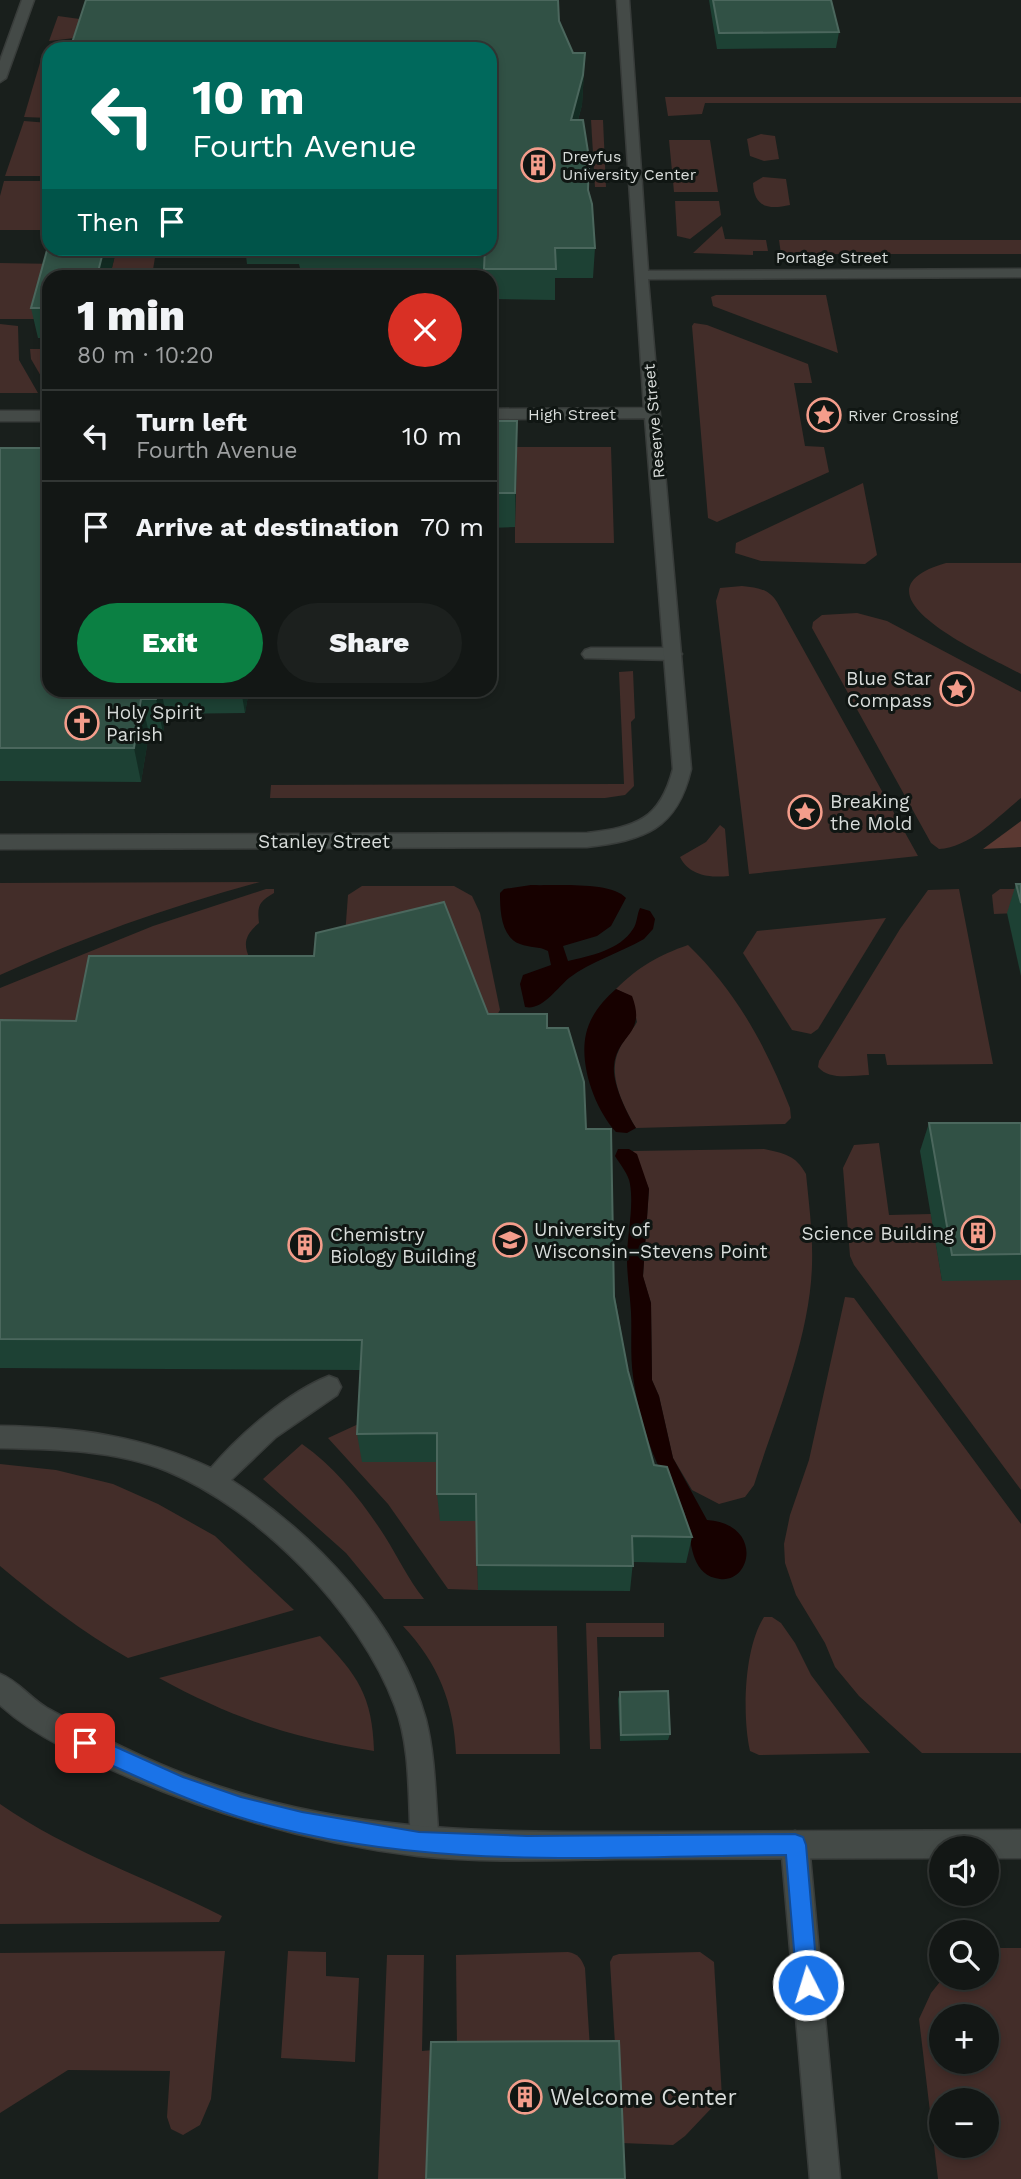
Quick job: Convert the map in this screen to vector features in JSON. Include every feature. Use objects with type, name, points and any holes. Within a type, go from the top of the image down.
[{"type":"street","points":[[0,78],[28,0]]},
{"type":"street","name":"Reserve Street","points":[[623,0],[643,307],[682,769],[679,792],[665,812],[646,828]]},
{"type":"street","name":"Portage Street","points":[[643,275],[1021,273]]},
{"type":"street","name":"High Street","points":[[497,414],[654,413]]},
{"type":"street","points":[[0,416],[42,416]]},
{"type":"street","points":[[591,654],[673,654]]},
{"type":"street","name":"Stanley Street","points":[[0,842],[587,841],[620,837],[646,828]]},
{"type":"street","points":[[215,1481],[233,1459],[278,1421],[328,1387]]},
{"type":"street","points":[[0,1437],[47,1438],[131,1450],[173,1461],[215,1481],[249,1504],[319,1570],[372,1634],[394,1669],[409,1707],[418,1749],[425,1842]]},
{"type":"street","points":[[0,1687],[25,1710],[105,1754],[180,1786],[241,1807],[302,1822],[425,1842],[527,1846],[1021,1844]]},
{"type":"street","points":[[795,1845],[825,2179]]},
{"type":"shaded area","points":[[58,16],[87,20],[83,37],[49,41]]},
{"type":"shaded area","points":[[42,56],[42,118],[24,117]]},
{"type":"shaded area","points":[[665,97],[1021,97],[1021,103],[705,103],[702,114],[668,116]]},
{"type":"shaded area","points":[[591,120],[603,120],[606,187],[595,187]]},
{"type":"shaded area","points":[[24,121],[42,122],[42,176],[5,176]]},
{"type":"shaded area","points":[[761,134],[775,136],[779,159],[764,161],[750,156],[747,139]]},
{"type":"shaded area","points":[[669,140],[710,140],[718,192],[674,192]]},
{"type":"shaded area","points":[[763,177],[786,179],[790,205],[769,207],[759,202],[753,183]]},
{"type":"shaded area","points":[[4,181],[42,181],[42,230],[0,230],[0,196]]},
{"type":"shaded area","points":[[675,201],[719,201],[721,215],[690,239],[677,236]]},
{"type":"shaded area","points":[[722,226],[725,239],[766,240],[768,251],[753,251],[753,255],[693,253]]},
{"type":"shaded area","points":[[779,240],[1021,240],[1021,254],[781,254]]},
{"type":"shaded area","points":[[115,256],[155,256],[153,270],[111,270]]},
{"type":"shaded area","points":[[0,263],[58,264],[54,270],[42,270],[42,319],[0,319]]},
{"type":"shaded area","points":[[362,268],[445,268],[445,270]]},
{"type":"shaded area","points":[[826,295],[838,353],[713,306],[711,297]]},
{"type":"shaded area","points":[[694,323],[707,325],[808,364],[812,383],[794,383],[805,446],[824,447],[829,472],[717,522],[708,518],[692,326]]},
{"type":"shaded area","points":[[0,324],[18,326],[19,360],[38,393],[0,393]]},
{"type":"shaded area","points":[[30,349],[42,349],[42,378],[31,359]]},
{"type":"shaded area","points":[[501,447],[611,447],[614,543],[515,543],[515,527]]},
{"type":"shaded area","points":[[863,483],[877,555],[865,564],[761,561],[735,553],[736,543]]},
{"type":"shaded area","points":[[946,563],[1021,563],[1021,674],[956,639],[932,623],[915,607],[909,591],[918,576]]},
{"type":"shaded area","points":[[742,586],[766,591],[774,597],[918,856],[749,874],[716,601],[720,588]]},
{"type":"shaded area","points":[[857,613],[887,621],[1021,692],[1021,798],[983,830],[962,843],[939,849],[931,843],[812,628],[813,622],[822,615]]},
{"type":"shaded area","points":[[633,671],[635,718],[631,722],[634,786],[625,795],[605,798],[270,798],[271,785],[624,784],[619,672]]},
{"type":"shaded area","points":[[1021,821],[1021,847],[983,849]]},
{"type":"shaded area","points":[[720,825],[725,829],[729,876],[715,877],[695,872],[680,857],[706,842]]},
{"type":"shaded area","points":[[260,882],[128,923],[0,975],[0,883]]},
{"type":"shaded area","points":[[531,885],[595,887],[608,889],[626,898],[611,926],[597,936],[563,946],[568,961],[604,951],[620,942],[634,927],[640,908],[650,911],[655,919],[653,929],[644,939],[578,972],[537,1006],[525,1007],[520,984],[523,975],[551,965],[548,951],[520,944],[509,936],[501,915],[500,893],[504,889]]},
{"type":"shaded area","points":[[362,886],[454,886],[472,896],[480,913],[500,1010],[494,1020],[343,963],[348,895]]},
{"type":"shaded area","points":[[266,889],[274,889],[274,893],[260,905],[259,923],[247,939],[246,948],[250,959],[87,1055],[0,1055],[0,988],[153,926]]},
{"type":"shaded area","points":[[959,889],[993,1064],[887,1065],[885,1054],[867,1054],[869,1075],[842,1076],[823,1071],[818,1067],[819,1061],[900,929],[928,890]]},
{"type":"shaded area","points":[[1000,889],[1021,889],[1021,913],[994,914],[992,895]]},
{"type":"shaded area","points":[[886,918],[818,1029],[811,1034],[792,1030],[743,953],[757,931]]},
{"type":"shaded area","points":[[688,945],[721,981],[760,1041],[790,1108],[791,1118],[785,1124],[636,1128],[631,1119],[618,1090],[615,1069],[621,1046],[637,1022],[632,997],[616,989],[649,962]]},
{"type":"shaded area","points":[[616,989],[632,996],[636,1009],[634,1027],[620,1047],[614,1066],[618,1089],[636,1128],[627,1133],[616,1132],[595,1099],[587,1073],[584,1046],[590,1021],[601,1004]]},
{"type":"shaded area","points":[[879,1143],[889,1215],[931,1214],[942,1280],[1021,1280],[1021,1490],[850,1256],[843,1168],[854,1145]]},
{"type":"shaded area","points":[[618,1149],[629,1149],[637,1154],[649,1189],[643,1276],[651,1303],[652,1380],[659,1396],[673,1458],[707,1520],[725,1524],[737,1531],[744,1541],[745,1563],[731,1578],[720,1579],[701,1570],[692,1551],[683,1509],[657,1463],[642,1420],[632,1360],[627,1259],[631,1193],[628,1177],[615,1156]]},
{"type":"shaded area","points":[[764,1149],[793,1159],[806,1174],[812,1242],[810,1293],[799,1348],[754,1485],[745,1497],[719,1504],[692,1490],[673,1458],[659,1396],[652,1380],[651,1303],[643,1277],[649,1189],[633,1151]]},
{"type":"shaded area","points":[[845,1297],[854,1298],[1021,1524],[1021,1753],[922,1753],[859,1696],[835,1667],[825,1643],[796,1595],[785,1563],[784,1544],[790,1515],[809,1460]]},
{"type":"shaded area","points":[[365,1421],[439,1462],[440,1520],[477,1521],[478,1590],[448,1589],[388,1504],[328,1438]]},
{"type":"shaded area","points":[[302,1444],[326,1463],[357,1497],[424,1599],[384,1599],[346,1553],[263,1479]]},
{"type":"shaded area","points":[[0,1464],[56,1470],[113,1484],[158,1504],[215,1536],[294,1610],[128,1658],[62,1615],[0,1566]]},
{"type":"shaded area","points":[[764,1617],[772,1617],[781,1623],[795,1643],[811,1675],[870,1753],[759,1755],[750,1751],[746,1719],[746,1682],[752,1646]]},
{"type":"shaded area","points":[[586,1623],[664,1623],[664,1637],[597,1637],[601,1749],[590,1749]]},
{"type":"shaded area","points":[[403,1626],[557,1626],[560,1754],[456,1754],[452,1718],[442,1685],[426,1654]]},
{"type":"shaded area","points":[[320,1636],[344,1663],[361,1688],[370,1715],[374,1751],[316,1740],[263,1725],[159,1678]]},
{"type":"shaded area","points":[[0,1804],[81,1851],[222,1916],[219,1922],[0,1924]]},
{"type":"shaded area","points":[[999,1948],[1021,1948],[1021,2179],[938,2179],[936,2158],[999,2158],[999,2088],[929,2088],[929,2103],[919,2019],[933,1990],[999,1990]]},
{"type":"shaded area","points":[[225,1951],[211,2099],[200,2125],[183,2135],[171,2129],[167,2117],[170,2071],[68,2070],[0,2113],[0,1953]]},
{"type":"shaded area","points":[[288,1951],[326,1952],[326,1976],[359,1978],[355,2062],[281,2058]]},
{"type":"shaded area","points":[[568,1952],[579,1957],[585,1968],[590,2049],[457,2050],[456,1955]]},
{"type":"shaded area","points":[[700,1952],[714,1962],[722,2097],[673,2145],[621,2143],[610,1962],[613,1956],[619,1954]]},
{"type":"shaded area","points":[[387,1955],[424,1955],[422,2051],[433,2050],[428,2179],[378,2179]]},
{"type":"building","points":[[86,0],[558,0],[559,21],[573,53],[585,53],[583,75],[571,120],[583,120],[589,158],[588,190],[592,204],[595,248],[555,248],[556,269],[484,269],[485,256],[497,256],[497,42],[72,42]]},
{"type":"building","points":[[713,0],[831,0],[839,32],[719,33]]},
{"type":"building","points":[[45,256],[102,256],[98,270],[42,270],[42,308],[31,308]]},
{"type":"building","points":[[497,421],[517,421],[515,493],[497,493]]},
{"type":"building","points":[[0,448],[42,448],[42,697],[156,697],[141,699],[134,748],[0,748]]},
{"type":"building","points":[[1016,884],[1021,884],[1021,903]]},
{"type":"building","name":"Chemistry Biology Building","points":[[444,902],[488,1014],[547,1014],[547,1028],[568,1028],[584,1082],[586,1129],[611,1129],[614,1297],[628,1371],[654,1465],[667,1467],[692,1537],[632,1536],[633,1566],[477,1565],[476,1494],[437,1494],[437,1433],[357,1434],[362,1340],[0,1339],[0,1020],[76,1021],[89,956],[314,956],[316,933]]},
{"type":"building","name":"Science Building","points":[[929,1123],[1021,1123],[1021,1254],[952,1255]]},
{"type":"building","points":[[668,1691],[670,1734],[621,1735],[620,1692]]},
{"type":"building","name":"Welcome Center","points":[[619,2041],[625,2179],[426,2179],[431,2042]]},
{"type":"place","name":"Dreyfus University Center","points":[[538,165]]},
{"type":"place","name":"River Crossing","points":[[824,415]]},
{"type":"place","name":"Blue Star Compass","points":[[957,689]]},
{"type":"place","name":"Holy Spirit Parish","points":[[82,723]]},
{"type":"place","name":"Breaking the Mold","points":[[805,812]]},
{"type":"place","name":"Science Building","points":[[978,1233]]},
{"type":"place","name":"University of Wisconsin–Stevens Point","points":[[510,1240]]},
{"type":"place","name":"Chemistry Biology Building","points":[[305,1245]]},
{"type":"place","name":"Welcome Center","points":[[525,2097]]},
{"type":"route","points":[[85,1743],[180,1786],[241,1807],[302,1822],[419,1842],[527,1846],[795,1845],[808,1985]]}]
